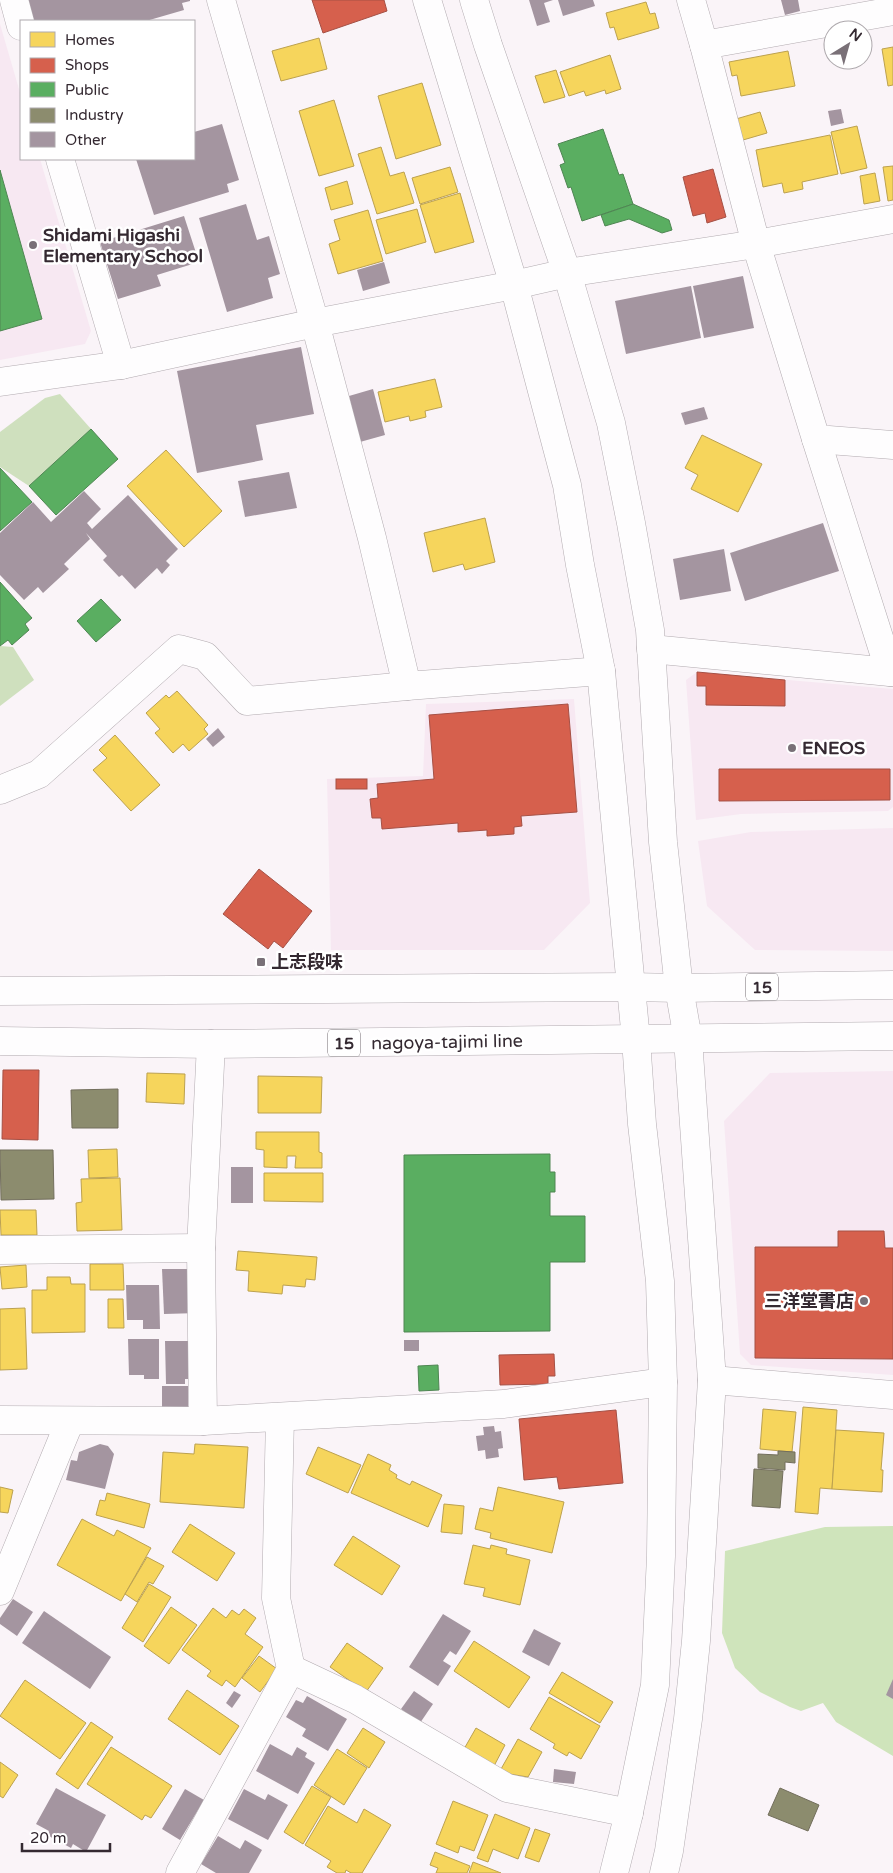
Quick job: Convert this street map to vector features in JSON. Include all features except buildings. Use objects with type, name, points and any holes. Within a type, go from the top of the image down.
[{"type":"street","points":[[14,0],[20,22]]},
{"type":"street","points":[[221,0],[315,322],[372,538],[407,686]]},
{"type":"street","points":[[427,0],[514,285],[567,485],[580,565],[601,671],[636,1040],[642,1124],[660,1281],[663,1382],[661,1556],[655,1685],[629,1813],[614,1873]]},
{"type":"street","points":[[474,0],[567,273],[611,423],[635,542],[650,630],[662,842],[679,988],[688,1040],[712,1380],[694,1660],[685,1738],[669,1851],[664,1873]]},
{"type":"street","points":[[651,649],[891,672],[756,244],[691,0]]},
{"type":"street","points":[[704,45],[893,11]]},
{"type":"street","points":[[60,160],[121,365]]},
{"type":"street","points":[[0,382],[121,365],[315,322],[514,285],[567,273],[756,244],[893,218]]},
{"type":"street","points":[[816,439],[893,445]]},
{"type":"street","points":[[0,790],[39,774],[179,649],[204,656],[247,701],[601,671]]},
{"type":"street","name":"15","points":[[0,991],[679,988],[893,985]]},
{"type":"street","name":"nagoya-tajimi line","points":[[0,1041],[211,1044],[688,1040],[893,1036]]},
{"type":"street","points":[[203,1421],[201,1248],[211,1044]]},
{"type":"street","points":[[0,1250],[201,1248]]},
{"type":"street","points":[[712,1380],[893,1395]]},
{"type":"street","points":[[0,1420],[203,1421],[280,1417],[504,1404],[663,1382]]},
{"type":"street","points":[[180,1873],[291,1668],[276,1598],[280,1417]]},
{"type":"street","points":[[0,1591],[70,1421]]},
{"type":"street","points":[[291,1668],[355,1699],[506,1788],[629,1813]]},
{"type":"shaded area","name":"Shidami Higashi Elementary School","points":[[0,24],[20,93],[20,160],[40,160],[91,331],[85,344],[0,360]]},
{"type":"shaded area","name":"ENEOS","points":[[697,672],[893,689],[893,807],[888,811],[741,814],[696,820],[686,680]]},
{"type":"shaded area","points":[[574,699],[590,903],[544,950],[331,950],[327,779],[423,776],[426,704]]},
{"type":"shaded area","points":[[893,828],[893,951],[755,950],[707,906],[698,841],[751,832]]},
{"type":"shaded area","points":[[893,1071],[893,1375],[751,1365],[740,1354],[724,1121],[770,1073]]},
{"type":"green space","points":[[60,394],[91,429],[29,486],[0,467],[0,432],[45,398]]},
{"type":"green space","points":[[0,646],[13,647],[34,680],[0,706]]},
{"type":"green space","points":[[893,1526],[893,1756],[836,1722],[823,1703],[801,1711],[760,1692],[735,1668],[722,1633],[725,1551],[825,1527]]},
{"type":"place","name":"Shidami Higashi Elementary School","points":[[33,245]]},
{"type":"place","name":"ENEOS","points":[[792,748]]},
{"type":"place","name":"上志段味","points":[[261,962]]},
{"type":"place","name":"三洋堂書店","points":[[864,1301]]}]
